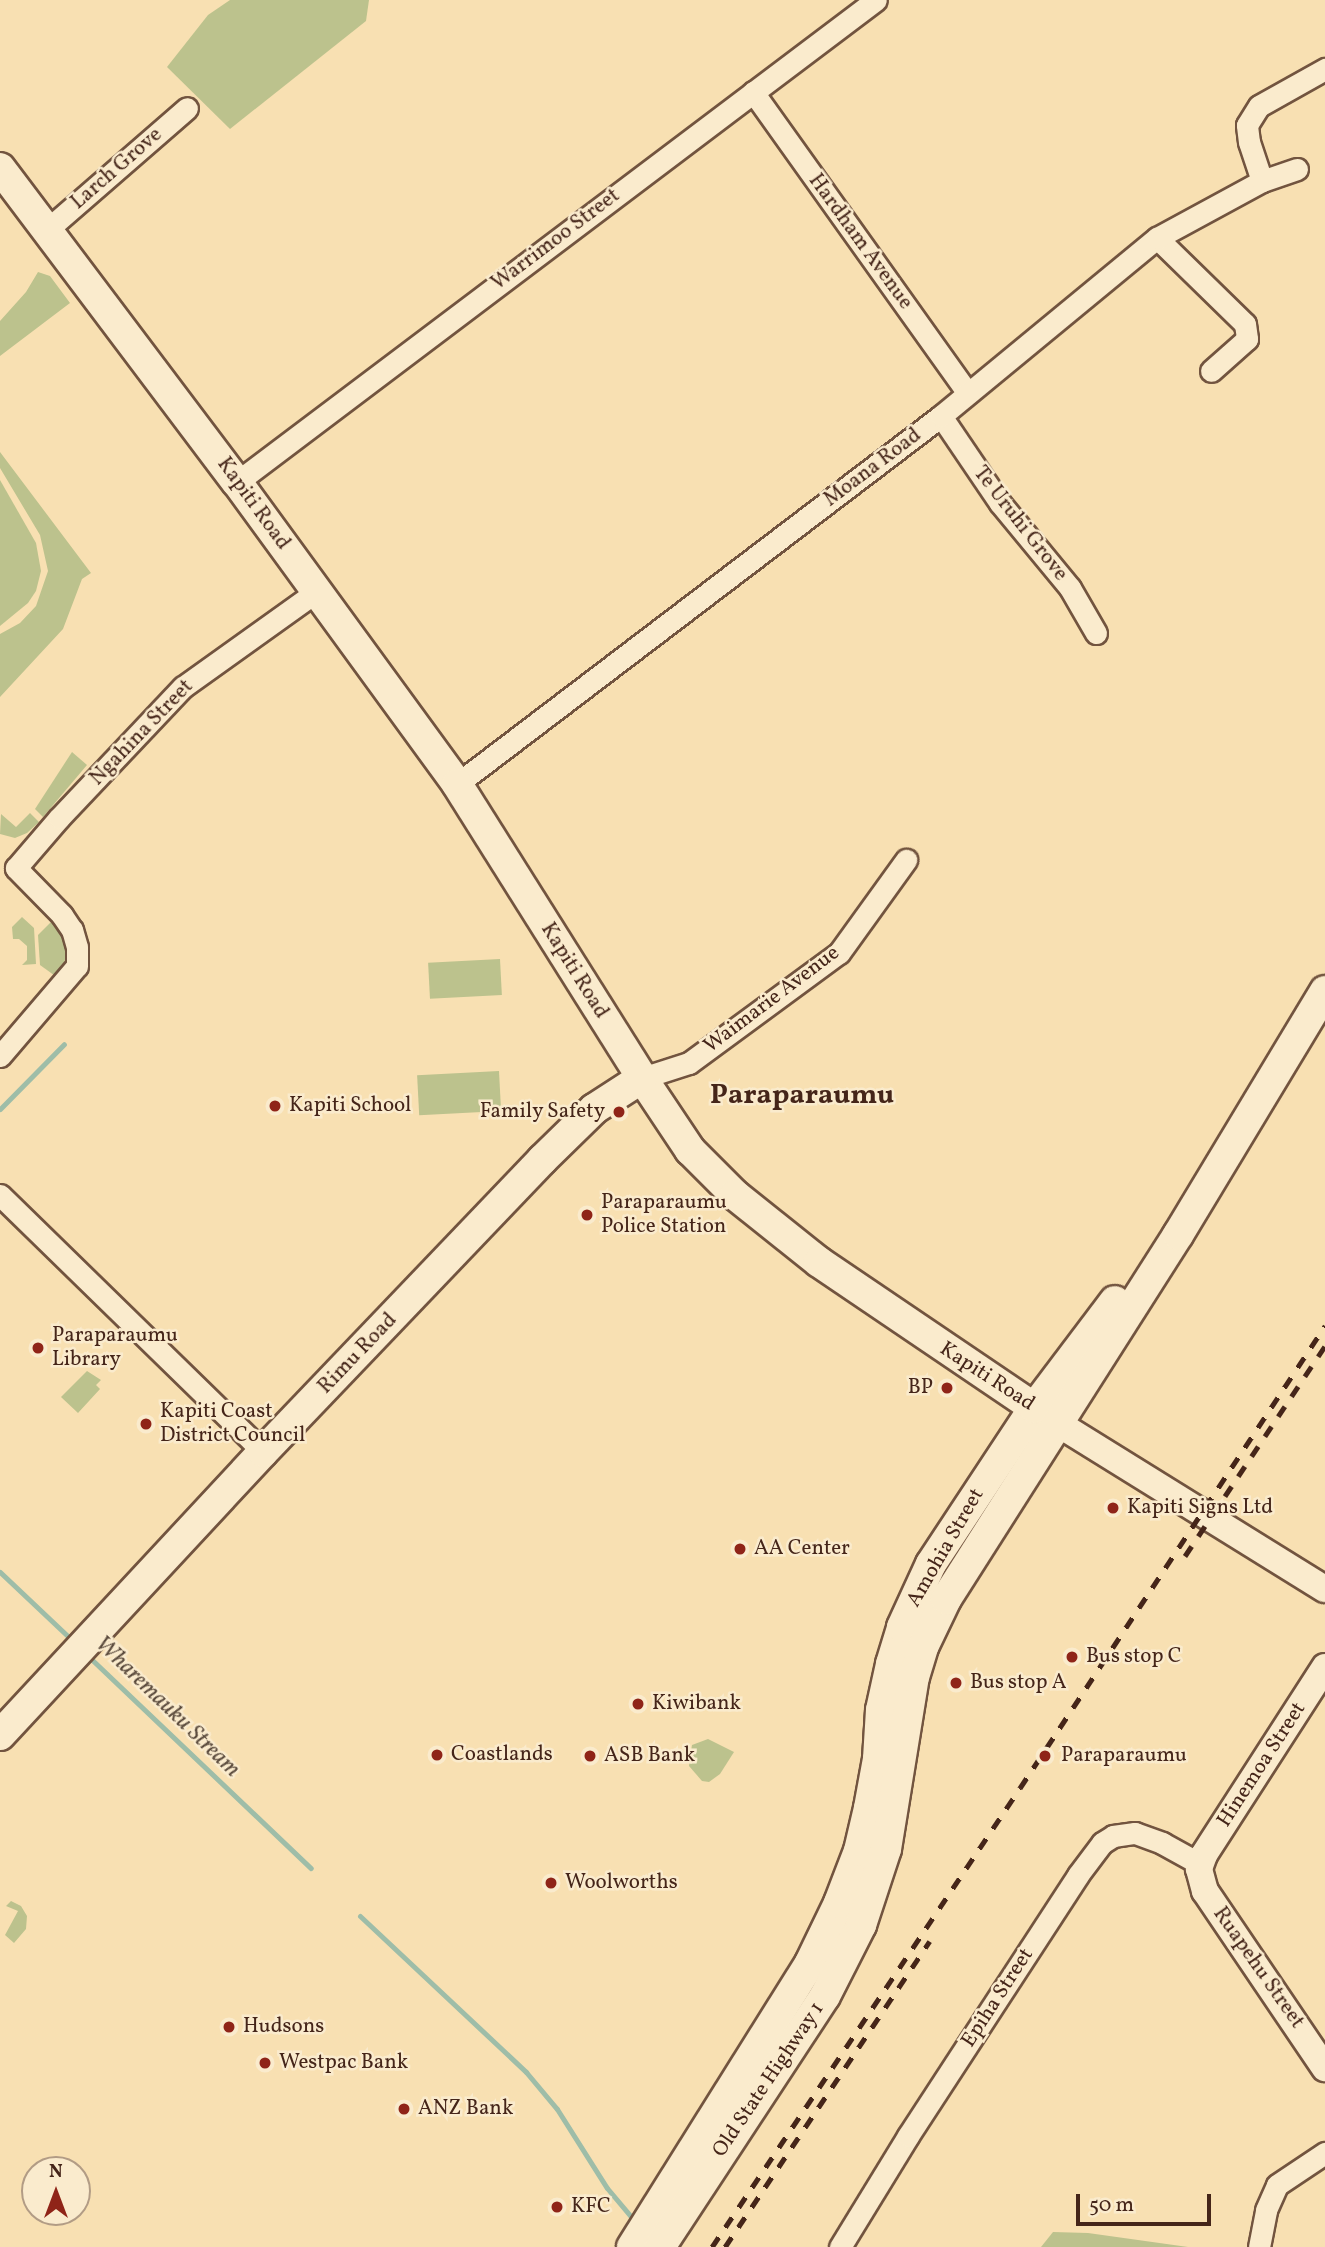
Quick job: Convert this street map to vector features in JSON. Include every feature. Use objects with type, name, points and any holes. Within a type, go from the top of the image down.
[{"type":"main road","name":"Kapiti Road","points":[[0,168],[237,482],[457,784],[642,1079],[690,1150],[735,1195],[819,1262],[1046,1416]]},
{"type":"main road","name":"Amohia Street","points":[[869,1907],[886,1849],[908,1704],[924,1645],[1046,1416],[1109,1308],[1178,1235],[1325,991]]},
{"type":"main road","name":"Rimu Road","points":[[0,1735],[263,1452],[542,1160],[594,1109],[642,1079]]},
{"type":"main road","name":"Amohia Street","points":[[769,2027],[818,1949],[859,1851],[878,1759],[881,1710],[895,1652],[912,1602],[956,1523],[1046,1416]]},
{"type":"main road","name":"Old State Highway 1","points":[[650,2236],[825,1996],[849,1953],[869,1907]]},
{"type":"main road","name":"Old State Highway 1","points":[[650,2236],[769,2027]]},
{"type":"street","name":"Warrimoo Street","points":[[237,482],[876,0]]},
{"type":"street","points":[[1262,181],[1249,142],[1247,125],[1259,106],[1325,69]]},
{"type":"street","name":"Hardham Avenue","points":[[753,92],[968,393]]},
{"type":"street","name":"Larch Grove","points":[[48,229],[187,108]]},
{"type":"street","name":"Moana Road","points":[[457,784],[941,416],[1157,238],[1262,181],[1297,169]]},
{"type":"street","points":[[1157,238],[1245,324],[1247,339],[1211,371]]},
{"type":"street","name":"Te Uruhi Grove","points":[[941,416],[1000,503],[1070,588],[1096,633]]},
{"type":"street","name":"Ngahina Street","points":[[0,1056],[77,966],[77,947],[72,930],[62,915],[16,868],[59,818],[183,687],[317,591]]},
{"type":"street","name":"Waimarie Avenue","points":[[642,1079],[689,1063],[839,953],[906,860]]},
{"type":"street","points":[[0,1195],[263,1452]]},
{"type":"street","name":"Kapiti Road","points":[[1046,1416],[1325,1589]]},
{"type":"street","name":"Hinemoa Street","points":[[1200,1864],[1325,1667]]},
{"type":"street","name":"Epiha Street","points":[[840,2247],[908,2136],[1078,1875],[1102,1843],[1113,1836],[1135,1833],[1162,1843],[1200,1864]]},
{"type":"street","name":"Ruapehu Street","points":[[1200,1864],[1205,1891],[1325,2068]]},
{"type":"street","points":[[1259,2247],[1266,2210],[1277,2185],[1325,2153]]},
{"type":"green space","points":[[230,0],[369,0],[366,21],[230,129],[167,67],[208,15]]},
{"type":"green space","points":[[38,272],[50,276],[70,303],[0,356],[0,321],[26,292]]},
{"type":"green space","points":[[0,452],[91,573],[82,579],[63,629],[0,697],[0,634],[20,623],[36,606],[48,571],[40,535],[0,468]]},
{"type":"green space","points":[[0,480],[36,543],[41,571],[36,591],[28,603],[0,626]]},
{"type":"green space","points":[[72,752],[87,765],[43,817],[35,809]]},
{"type":"green space","points":[[30,813],[39,822],[27,833],[15,838],[0,834],[1,814],[16,827]]},
{"type":"green space","points":[[22,917],[34,928],[36,964],[22,965],[27,960],[27,946],[19,939],[13,939],[12,927]]},
{"type":"green space","points":[[52,921],[63,935],[68,952],[58,978],[40,965],[38,935]]},
{"type":"green space","points":[[500,959],[502,995],[430,999],[428,963]]},
{"type":"green space","points":[[499,1071],[501,1111],[419,1115],[417,1075]]},
{"type":"green space","points":[[87,1371],[101,1380],[96,1385],[100,1389],[78,1413],[61,1397]]},
{"type":"green space","points":[[708,1739],[734,1752],[720,1774],[709,1782],[702,1781],[689,1766],[692,1745]]},
{"type":"green space","points":[[11,1901],[21,1906],[27,1916],[26,1929],[14,1943],[5,1935],[18,1911],[6,1906]]},
{"type":"green space","points":[[1053,2232],[1088,2233],[1188,2247],[1041,2247]]},
{"type":"waterway","points":[[0,1109],[64,1044]]},
{"type":"waterway","name":"Wharemauku Stream","points":[[0,1572],[73,1641]]},
{"type":"waterway","name":"Wharemauku Stream","points":[[87,1655],[311,1868]]},
{"type":"waterway","name":"Wharemauku Stream","points":[[360,1916],[526,2072],[557,2109],[607,2188],[632,2218]]},
{"type":"railway","points":[[712,2247],[1325,1326]]},
{"type":"railway","points":[[1185,1556],[1325,1346]]},
{"type":"railway","points":[[725,2247],[930,1941]]},
{"type":"place","name":"Kapiti School","points":[[275,1106]]},
{"type":"place","name":"Family Safety","points":[[619,1112]]},
{"type":"place","name":"Paraparaumu Police Station","points":[[587,1215]]},
{"type":"place","name":"Paraparaumu Library","points":[[38,1348]]},
{"type":"place","name":"BP","points":[[947,1388]]},
{"type":"place","name":"Kapiti Coast District Council","points":[[146,1424]]},
{"type":"place","name":"Kapiti Signs Ltd","points":[[1113,1508]]},
{"type":"place","name":"AA Center","points":[[740,1549]]},
{"type":"place","name":"Bus stop C","points":[[1072,1657]]},
{"type":"place","name":"Bus stop A","points":[[956,1683]]},
{"type":"place","name":"Kiwibank","points":[[638,1704]]},
{"type":"place","name":"Coastlands","points":[[437,1755]]},
{"type":"place","name":"ASB Bank","points":[[590,1756]]},
{"type":"place","name":"Paraparaumu","points":[[1045,1756]]},
{"type":"place","name":"Woolworths","points":[[551,1883]]},
{"type":"place","name":"Hudsons","points":[[229,2027]]},
{"type":"place","name":"Westpac Bank","points":[[265,2063]]},
{"type":"place","name":"ANZ Bank","points":[[404,2109]]},
{"type":"place","name":"KFC","points":[[557,2207]]},
{"type":"district","name":"Paraparaumu","points":[[802,1096]]}]
